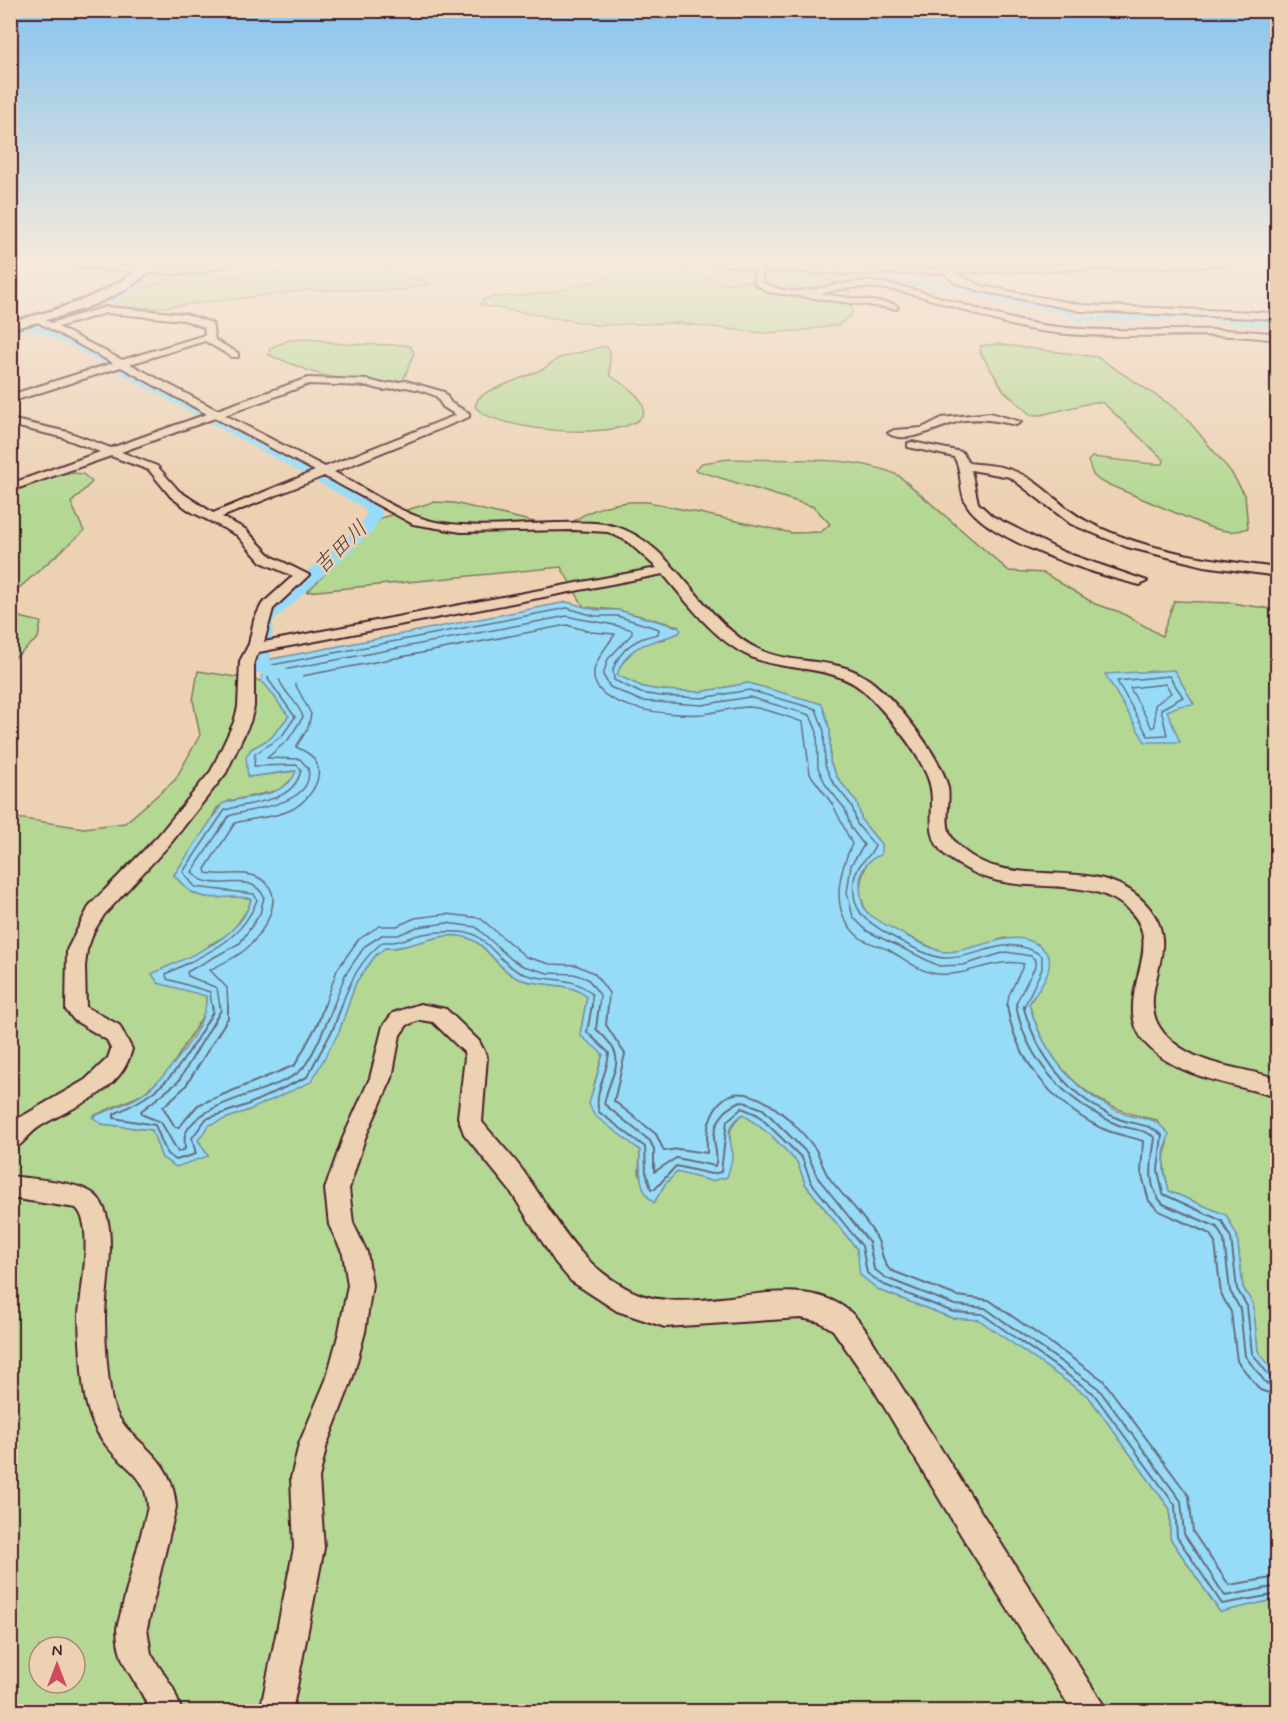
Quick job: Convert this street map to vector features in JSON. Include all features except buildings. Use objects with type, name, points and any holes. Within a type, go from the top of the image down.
[{"type":"street","points":[[80,342],[417,521],[446,529],[583,526],[611,529],[638,543],[732,639],[748,650],[770,659],[843,672],[871,689],[932,767],[940,793],[937,819],[940,833],[955,854],[975,867],[1000,877],[1098,885],[1119,893],[1136,905],[1148,918],[1156,937],[1140,1006],[1150,1031],[1163,1047],[1186,1062],[1278,1089]]},
{"type":"street","points":[[10,399],[190,342]]},
{"type":"street","points":[[212,342],[235,355]]},
{"type":"street","points":[[10,488],[308,381],[335,384],[368,383],[383,387],[406,384],[423,387],[440,394],[447,405],[465,415],[215,516]]},
{"type":"street","points":[[894,433],[925,431],[942,422],[965,417],[990,416],[1016,422]]},
{"type":"street","points":[[10,422],[64,434],[153,468],[175,494],[194,508],[215,516],[241,532],[266,559],[302,575],[267,607],[261,620],[256,644],[251,649],[247,661],[246,707],[242,722],[218,773],[170,832],[97,910],[76,950],[76,1010],[90,1022],[115,1034],[121,1046],[118,1062],[104,1079],[28,1122],[10,1141]]},
{"type":"street","points":[[912,445],[958,454],[965,466],[974,508],[990,520],[1066,560],[1140,581]]},
{"type":"street","points":[[965,466],[1014,475],[1062,512],[1085,526],[1106,534],[1204,564],[1278,573]]},
{"type":"street","points":[[251,649],[665,570]]},
{"type":"street","points":[[276,1712],[309,1548],[305,1478],[313,1444],[339,1380],[352,1332],[360,1285],[355,1252],[341,1225],[337,1189],[354,1138],[381,1078],[390,1032],[400,1019],[420,1012],[439,1015],[472,1047],[476,1057],[469,1117],[472,1127],[519,1184],[564,1254],[580,1272],[626,1302],[665,1314],[801,1305],[825,1310],[842,1321],[880,1376],[982,1543],[1092,1712]]},
{"type":"street","points":[[10,1187],[20,1191],[72,1195],[89,1204],[93,1215],[96,1237],[92,1319],[100,1407],[106,1423],[120,1441],[152,1470],[160,1481],[162,1493],[162,1507],[132,1628],[132,1647],[136,1662],[158,1692],[166,1712]]},
{"type":"green space","points":[[284,342],[332,342],[404,345],[410,346],[414,353],[402,383],[375,387],[363,386],[312,372],[269,355],[270,348]]},
{"type":"green space","points":[[996,344],[1097,357],[1168,403],[1187,419],[1231,472],[1245,495],[1248,528],[1224,531],[1209,527],[1100,481],[1093,475],[1088,461],[1092,457],[1153,464],[1163,464],[1164,460],[1103,403],[1094,402],[1041,415],[1031,415],[1004,391],[980,352],[981,346]]},
{"type":"green space","points":[[605,346],[610,350],[610,375],[632,391],[642,403],[642,417],[627,426],[603,430],[540,429],[488,416],[475,406],[478,399],[487,392],[543,369],[559,358]]},
{"type":"green space","points":[[729,459],[839,461],[881,469],[899,476],[1009,571],[1044,573],[1095,604],[1120,612],[1162,636],[1174,601],[1232,603],[1277,610],[1277,1376],[1258,1351],[1253,1304],[1243,1288],[1237,1236],[1226,1215],[1169,1191],[1164,1162],[1168,1144],[1157,1120],[1111,1106],[1092,1095],[1060,1066],[1048,1048],[1029,1004],[1040,987],[1038,944],[1005,938],[961,952],[941,952],[874,920],[865,910],[860,893],[861,880],[867,863],[874,857],[881,844],[862,821],[857,803],[837,777],[830,762],[830,730],[822,704],[748,683],[701,692],[659,690],[643,687],[616,675],[619,667],[636,647],[643,643],[665,639],[678,626],[618,610],[584,607],[561,567],[307,592],[381,518],[433,502],[454,503],[564,529],[592,511],[625,502],[648,502],[792,533],[821,532],[830,524],[814,507],[695,470],[702,463]]},
{"type":"green space","points":[[74,473],[83,474],[92,482],[71,503],[84,531],[11,595],[11,492],[51,477]]},
{"type":"green space","points":[[11,615],[41,622],[38,638],[11,661]]},
{"type":"green space","points":[[198,671],[261,681],[290,715],[271,738],[251,749],[247,757],[248,777],[296,771],[294,777],[280,790],[229,801],[217,808],[205,832],[174,875],[187,889],[199,895],[251,899],[248,909],[231,933],[209,945],[189,990],[206,996],[207,1009],[167,1074],[141,1095],[93,1116],[102,1124],[152,1130],[162,1158],[208,1156],[198,1140],[208,1125],[249,1110],[339,1032],[356,982],[375,956],[385,948],[406,946],[438,937],[460,936],[477,942],[504,970],[517,978],[572,988],[580,992],[587,997],[580,1035],[603,1053],[593,1089],[618,1132],[640,1150],[639,1173],[654,1203],[665,1184],[677,1172],[711,1181],[733,1155],[730,1143],[731,1128],[743,1114],[772,1136],[797,1162],[806,1185],[857,1249],[879,1290],[952,1318],[979,1319],[1089,1397],[1170,1509],[1170,1538],[1220,1612],[1277,1599],[1277,1711],[11,1711],[10,817],[84,828],[125,823],[175,780],[200,735],[193,700]]},
{"type":"water","points":[[567,602],[596,610],[618,610],[678,627],[681,630],[679,633],[650,642],[634,650],[621,664],[617,675],[643,687],[701,692],[748,683],[822,704],[830,730],[830,762],[837,777],[857,803],[862,821],[881,844],[881,855],[869,862],[861,877],[862,900],[869,914],[889,927],[939,951],[957,951],[1010,938],[1034,942],[1045,951],[1049,957],[1048,971],[1029,1004],[1043,1040],[1053,1056],[1064,1071],[1091,1096],[1125,1114],[1153,1120],[1162,1127],[1169,1134],[1164,1153],[1164,1171],[1169,1191],[1226,1215],[1237,1236],[1243,1288],[1253,1304],[1258,1351],[1277,1376],[1277,1599],[1220,1612],[1170,1538],[1170,1509],[1089,1397],[979,1320],[952,1318],[879,1290],[860,1275],[857,1249],[806,1185],[797,1162],[772,1136],[743,1114],[731,1126],[729,1135],[732,1158],[727,1177],[711,1181],[677,1172],[665,1184],[654,1203],[643,1186],[640,1172],[640,1150],[594,1115],[589,1104],[603,1054],[580,1035],[587,997],[572,988],[517,978],[471,939],[460,936],[438,937],[406,946],[385,948],[375,956],[356,982],[339,1032],[311,1082],[209,1125],[198,1140],[208,1156],[176,1167],[162,1158],[152,1130],[102,1124],[92,1117],[119,1107],[143,1094],[174,1064],[201,1021],[206,996],[158,983],[152,974],[210,946],[236,926],[246,913],[251,899],[199,895],[187,889],[174,875],[222,804],[264,795],[284,787],[296,771],[248,777],[246,757],[251,749],[271,738],[289,716],[261,681],[267,660]]},
{"type":"water","points":[[1174,670],[1194,704],[1179,706],[1167,711],[1180,742],[1145,742],[1105,674]]},
{"type":"waterway","name":"吉田川","points":[[70,342],[369,504],[375,513],[366,529],[264,621],[260,667],[294,678]]}]
